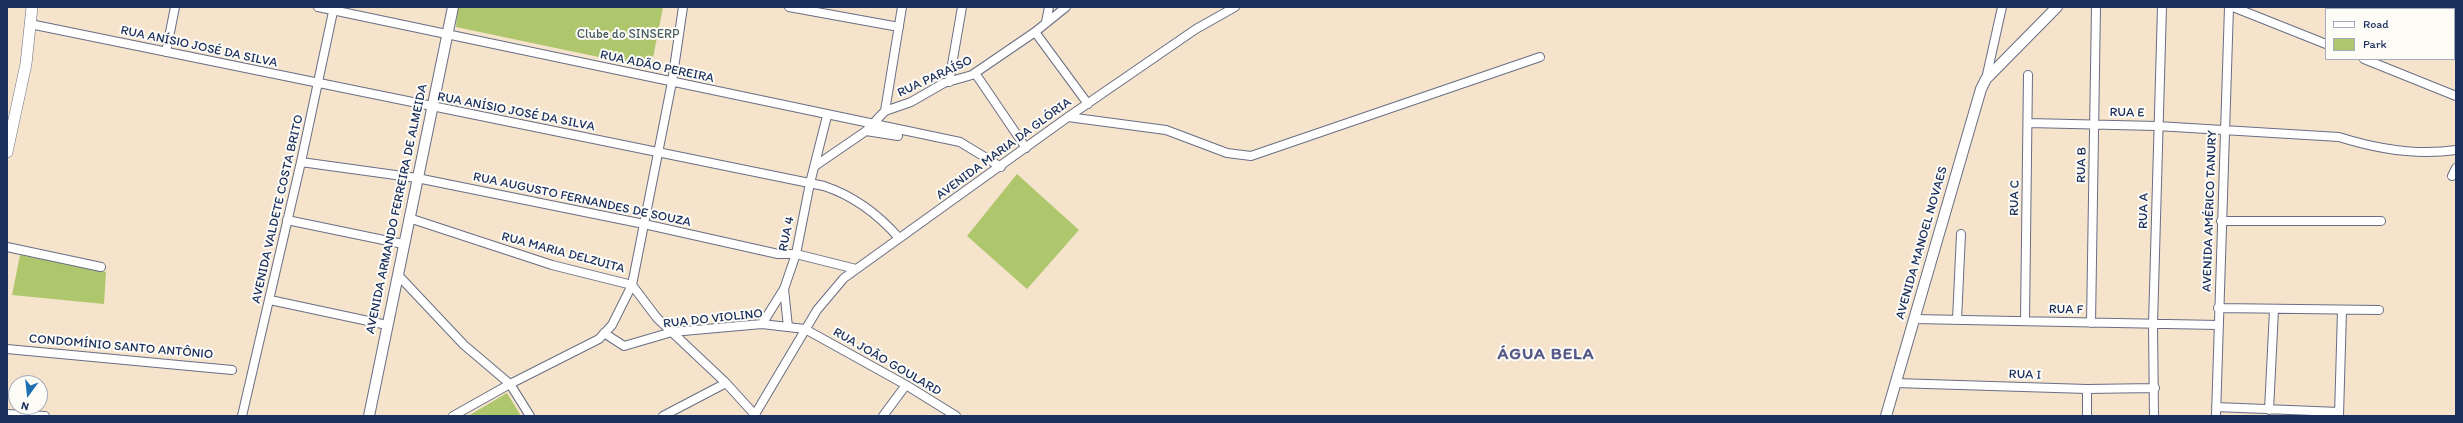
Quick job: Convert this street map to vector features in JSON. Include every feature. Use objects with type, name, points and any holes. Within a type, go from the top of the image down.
[{"type":"main road","points":[[7,152],[26,64],[32,7]]},
{"type":"street","points":[[166,52],[175,7]]},
{"type":"street","name":"RUA ADÃO PEREIRA","points":[[318,7],[334,9],[447,33],[827,116],[869,128],[932,137],[965,144],[1001,166]]},
{"type":"street","name":"AVENIDA ARMANDO FERREIRA DE ALMEIDA","points":[[369,416],[431,107],[453,7]]},
{"type":"street","points":[[453,416],[510,384],[599,339],[612,325],[632,285],[672,82],[683,7]]},
{"type":"street","points":[[789,7],[899,27]]},
{"type":"street","points":[[885,112],[902,7]]},
{"type":"street","points":[[949,82],[962,7]]},
{"type":"street","points":[[1046,22],[1049,7]]},
{"type":"street","name":"RUA PARAÍSO","points":[[815,166],[869,128],[885,112],[911,102],[949,82],[975,73],[1035,32],[1066,7]]},
{"type":"street","name":"AVENIDA MARIA DA GLÓRIA","points":[[755,416],[805,329],[825,298],[856,269],[1068,117],[1196,29],[1235,7]]},
{"type":"street","points":[[1986,79],[2002,7]]},
{"type":"street","points":[[1986,79],[2057,7]]},
{"type":"street","name":"RUA B","points":[[2091,323],[2096,7]]},
{"type":"street","name":"RUA A","points":[[2154,416],[2155,388],[2153,324],[2157,126],[2162,7]]},
{"type":"street","name":"AVENIDA AMÉRICO TANURY","points":[[2216,416],[2220,221],[2225,130],[2228,7]]},
{"type":"street","points":[[2233,7],[2325,44]]},
{"type":"street","name":"AVENIDA VALDETE COSTA BRITO","points":[[242,416],[270,300],[334,9]]},
{"type":"street","name":"RUA ANÍSIO JOSÉ DA SILVA","points":[[30,24],[318,84],[810,183],[838,191],[853,198],[882,220],[899,238]]},
{"type":"street","points":[[1035,32],[1088,104]]},
{"type":"street","points":[[1068,117],[1166,130],[1227,153],[1251,156],[1540,57]]},
{"type":"street","points":[[2366,60],[2456,96]]},
{"type":"street","points":[[975,73],[1026,148]]},
{"type":"street","name":"RUA C","points":[[2024,321],[2028,75]]},
{"type":"street","name":"AVENIDA MANOEL NOVAES","points":[[1886,416],[1976,103],[1986,79]]},
{"type":"street","points":[[810,183],[827,116]]},
{"type":"street","name":"RUA E","points":[[2028,123],[2157,126],[2339,137],[2358,143],[2420,153],[2456,150]]},
{"type":"street","name":"RUA AUGUSTO FERNANDES DE SOUZA","points":[[301,162],[417,178],[644,224],[778,254],[796,254],[856,269]]},
{"type":"street","points":[[2452,176],[2456,168]]},
{"type":"street","name":"RUA 4","points":[[762,324],[784,289],[796,254],[810,183]]},
{"type":"street","name":"RUA MARIA DELZUITA","points":[[409,218],[552,265],[632,285],[657,318],[726,383],[755,416]]},
{"type":"street","points":[[287,220],[403,244]]},
{"type":"street","points":[[2220,221],[2381,220]]},
{"type":"street","points":[[1957,320],[1961,234]]},
{"type":"street","points":[[7,247],[101,267]]},
{"type":"street","points":[[398,275],[464,345],[510,384],[530,416]]},
{"type":"street","name":"RUA 4","points":[[784,289],[788,326]]},
{"type":"street","points":[[270,300],[387,325]]},
{"type":"street","points":[[2218,308],[2274,310],[2379,310]]},
{"type":"street","points":[[2269,410],[2274,310]]},
{"type":"street","points":[[2216,407],[2339,414],[2342,310]]},
{"type":"street","name":"RUA F","points":[[1914,319],[2218,325]]},
{"type":"street","name":"RUA DO VIOLINO","points":[[604,333],[624,346],[672,332],[762,324],[805,329]]},
{"type":"street","name":"RUA JOÃO GOULARD","points":[[805,329],[906,385],[956,416]]},
{"type":"street","name":"CONDOMÍNIO SANTO ANTÔNIO","points":[[7,349],[232,370]]},
{"type":"street","points":[[663,416],[726,383]]},
{"type":"street","name":"RUA I","points":[[1895,383],[2087,389],[2155,388]]},
{"type":"street","points":[[883,416],[906,385]]},
{"type":"street","points":[[2087,389],[2087,416]]},
{"type":"street","points":[[7,414],[45,416]]},
{"type":"green space","name":"Clube do SINSERP","points":[[458,7],[663,7],[651,68],[456,27]]},
{"type":"green space","points":[[1017,174],[1079,230],[1027,289],[967,236]]},
{"type":"green space","points":[[20,255],[106,272],[104,304],[12,295]]},
{"type":"green space","points":[[507,393],[521,416],[468,416]]},
{"type":"district","name":"ÁGUA BELA","points":[[1546,355]]}]
